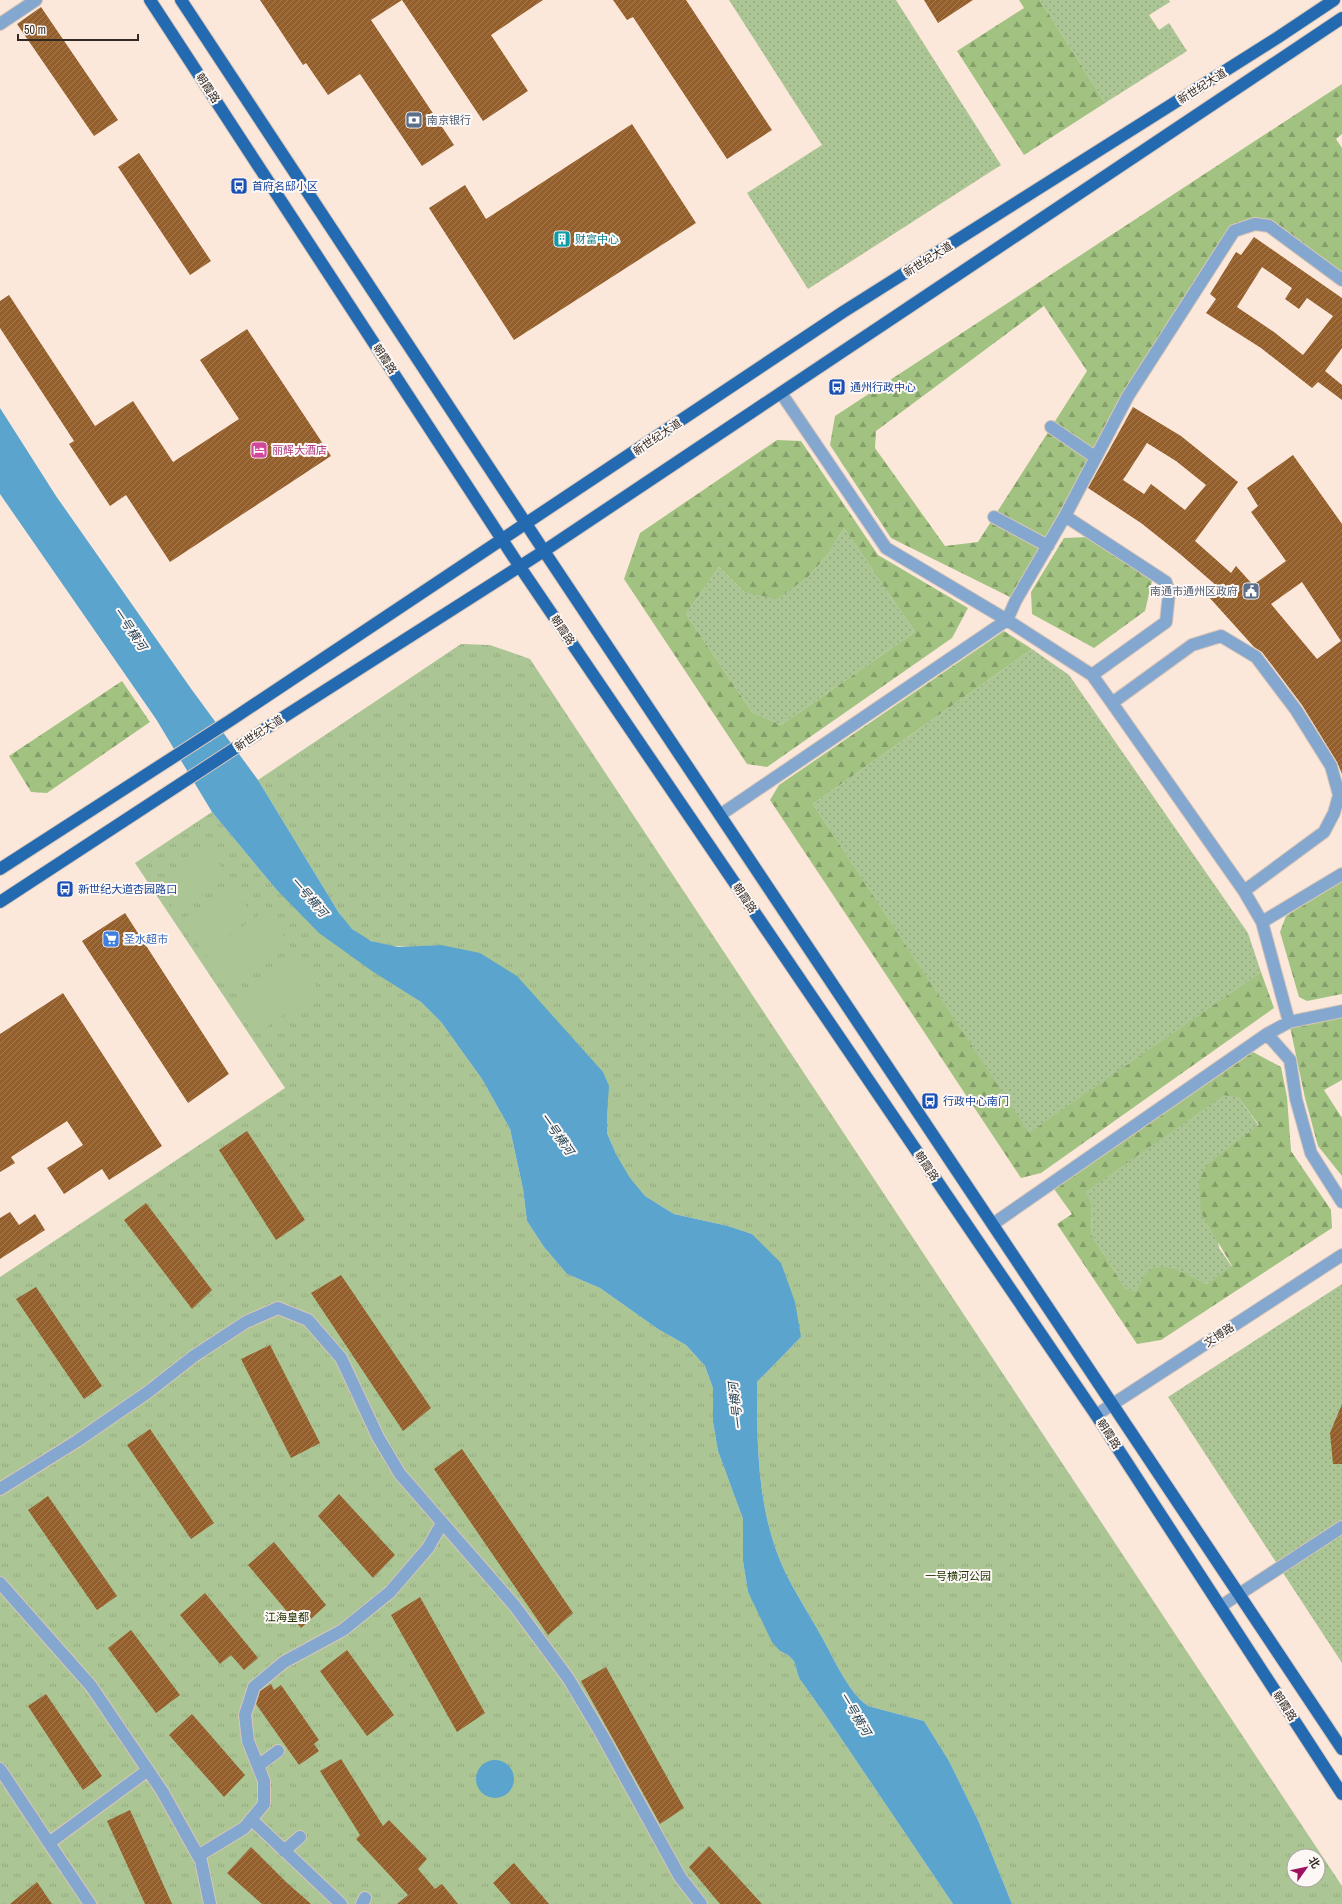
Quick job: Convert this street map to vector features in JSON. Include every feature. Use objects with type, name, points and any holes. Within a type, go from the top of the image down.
[{"type":"main road","name":"朝霞路","points":[[150,0],[520,567],[1096,1415],[1342,1794]]},
{"type":"main road","name":"朝霞路","points":[[181,0],[526,524],[1342,1749]]},
{"type":"main road","name":"新世纪大道","points":[[503,540],[843,312],[1277,38],[1334,0]]},
{"type":"main road","name":"新世纪大道","points":[[0,902],[246,741],[520,567],[1342,18]]},
{"type":"main road","points":[[0,869],[231,720],[503,540]]},
{"type":"street","points":[[0,24],[36,0]]},
{"type":"street","points":[[720,815],[1007,620],[1016,600],[1065,516],[1128,396],[1153,354],[1234,231],[1255,224],[1269,226],[1342,280]]},
{"type":"street","points":[[781,393],[886,548],[1007,620],[1092,675],[1244,891],[1262,922],[1289,1022]]},
{"type":"street","points":[[1051,427],[1095,457]]},
{"type":"street","points":[[1065,516],[1166,582],[1169,594],[1166,622],[1092,675]]},
{"type":"street","points":[[994,517],[1048,546]]},
{"type":"street","points":[[1112,703],[1192,645],[1221,636],[1256,656],[1296,710],[1331,766],[1339,795],[1334,813],[1324,832],[1244,891]]},
{"type":"street","points":[[1262,922],[1342,874]]},
{"type":"street","points":[[993,1224],[1267,1034],[1289,1022],[1342,1011]]},
{"type":"street","points":[[1267,1034],[1290,1060],[1296,1099],[1310,1153],[1342,1202]]},
{"type":"street","name":"文博路","points":[[1096,1415],[1342,1255]]},
{"type":"street","points":[[0,1489],[77,1441],[135,1401],[194,1356],[246,1322],[278,1308],[308,1320],[340,1358],[378,1437],[400,1474],[514,1605],[568,1678],[602,1735],[680,1877],[701,1904]]},
{"type":"street","points":[[198,1856],[244,1828],[264,1804],[264,1781],[248,1741],[245,1715],[254,1687],[284,1662],[343,1630],[390,1592],[428,1548],[442,1523]]},
{"type":"street","points":[[1221,1606],[1342,1527]]},
{"type":"street","points":[[0,1583],[91,1686],[162,1791],[201,1861],[210,1904]]},
{"type":"street","points":[[258,1766],[278,1751]]},
{"type":"street","points":[[0,1769],[90,1904]]},
{"type":"street","points":[[49,1843],[148,1770]]},
{"type":"street","points":[[252,1819],[341,1904]]},
{"type":"street","points":[[284,1851],[300,1837]]},
{"type":"green space","points":[[729,0],[896,0],[1001,165],[808,289],[747,193],[822,145]]},
{"type":"green space","points":[[1019,0],[1040,0],[1105,103],[1024,155],[957,51],[1024,8]]},
{"type":"green space","points":[[1040,0],[1169,0],[1170,2],[1149,15],[1159,30],[1169,23],[1187,51],[1105,103]]},
{"type":"green space","points":[[1342,84],[1342,134],[1336,139],[1342,148],[1342,280],[1269,226],[1234,231],[1128,396],[1016,600],[891,538],[830,445],[835,416]],"holes":[[[1044,306],[1087,371],[978,542],[945,546],[875,448],[876,431]]]},
{"type":"green space","points":[[777,440],[801,441],[878,555],[968,608],[952,638],[767,767],[747,764],[624,579],[640,533]],"holes":[[[844,528],[915,632],[781,725],[752,712],[686,614],[719,567],[744,592],[777,599],[809,576],[828,554]]]},
{"type":"green space","points":[[844,528],[915,632],[781,725],[752,712],[686,614],[719,567],[744,592],[809,576],[828,554]]},
{"type":"green space","points":[[1088,537],[1152,581],[1145,611],[1094,648],[1032,614],[1031,592],[1064,538]]},
{"type":"green space","points":[[1004,631],[1032,649],[813,804],[1029,1133],[1261,972],[1274,1008],[1041,1173],[1021,1178],[770,800],[779,785]]},
{"type":"green space","name":"一号横河公园","points":[[461,644],[490,645],[530,659],[1317,1848],[1286,1848],[1286,1888],[1326,1888],[1326,1862],[1342,1886],[1342,1904],[1012,1904],[978,1820],[949,1761],[924,1721],[868,1706],[861,1700],[849,1685],[838,1667],[786,1574],[776,1550],[765,1509],[759,1467],[757,1382],[801,1337],[752,1234],[728,1226],[674,1214],[645,1196],[630,1179],[616,1154],[607,1133],[607,1114],[441,945],[406,947],[372,941],[350,927],[339,913],[258,780]]},
{"type":"green space","points":[[1032,649],[1069,675],[1248,933],[1261,972],[1029,1134],[813,804]]},
{"type":"green space","points":[[122,681],[150,722],[47,793],[31,792],[9,756]]},
{"type":"green space","name":"江海皇都","points":[[212,812],[275,888],[355,958],[421,1002],[441,1022],[482,1079],[510,1129],[523,1189],[527,1221],[544,1247],[567,1274],[600,1288],[658,1329],[686,1345],[705,1366],[713,1388],[713,1422],[718,1451],[743,1519],[743,1561],[748,1592],[780,1651],[788,1655],[794,1661],[799,1678],[953,1904],[0,1904],[0,1277],[285,1088],[135,863]]},
{"type":"green space","points":[[210,848],[227,877],[176,912],[158,883]]},
{"type":"green space","points":[[1342,881],[1342,994],[1307,1001],[1299,997],[1280,932],[1286,916]]},
{"type":"green space","points":[[233,884],[250,913],[201,949],[182,920]]},
{"type":"green space","points":[[266,910],[290,946],[228,989],[205,953]]},
{"type":"green space","points":[[295,956],[319,990],[258,1033],[236,998]]},
{"type":"green space","points":[[1342,1011],[1342,1080],[1324,1090],[1342,1118],[1342,1176],[1318,1146],[1305,1098],[1289,1022]]},
{"type":"green space","points":[[1253,1052],[1281,1067],[1287,1097],[1291,1151],[1331,1210],[1332,1228],[1161,1340],[1137,1344],[1057,1224],[1072,1214],[1054,1189]],"holes":[[[1224,1095],[1239,1098],[1259,1125],[1208,1163],[1199,1181],[1201,1213],[1232,1266],[1207,1284],[1185,1273],[1160,1267],[1152,1269],[1146,1274],[1136,1293],[1125,1288],[1091,1234],[1092,1203],[1085,1192]]]},
{"type":"green space","points":[[1224,1094],[1239,1098],[1259,1126],[1208,1163],[1219,1248],[1232,1267],[1207,1284],[1179,1271],[1147,1273],[1136,1294],[1125,1288],[1091,1234],[1092,1203],[1084,1192]]},
{"type":"green space","points":[[1342,1284],[1342,1663],[1168,1397]]},
{"type":"water","name":"一号横河","points":[[0,408],[56,496],[192,690],[258,780],[339,913],[352,929],[371,941],[398,947],[441,945],[480,953],[517,976],[603,1072],[609,1086],[607,1133],[616,1154],[630,1178],[645,1196],[674,1214],[728,1226],[752,1234],[781,1263],[795,1302],[801,1337],[757,1382],[759,1467],[765,1509],[776,1550],[786,1574],[843,1676],[861,1700],[868,1706],[924,1721],[949,1761],[978,1820],[1012,1904],[953,1904],[799,1678],[794,1661],[788,1655],[780,1651],[772,1642],[748,1592],[743,1561],[743,1519],[718,1451],[713,1422],[713,1388],[705,1366],[686,1345],[658,1329],[600,1288],[567,1274],[544,1247],[527,1221],[523,1189],[510,1129],[482,1079],[441,1022],[421,1002],[372,971],[319,933],[275,888],[212,812],[156,719],[0,494]]},
{"type":"water","points":[[491,1760],[499,1760],[506,1763],[511,1768],[514,1779],[511,1790],[506,1795],[499,1798],[491,1798],[484,1795],[479,1790],[476,1783],[476,1775],[479,1768],[484,1763]]},
{"type":"building","points":[[260,0],[402,0],[371,20],[454,145],[422,166],[360,74],[328,95],[306,63],[303,65]]},
{"type":"building","points":[[402,0],[543,0],[491,35],[528,91],[483,121]]},
{"type":"building","points":[[613,0],[686,0],[772,130],[727,159],[633,17],[627,20]]},
{"type":"building","points":[[924,0],[973,0],[938,23]]},
{"type":"building","points":[[41,7],[118,120],[94,136],[17,24]]},
{"type":"building","points":[[632,124],[696,223],[514,340],[429,208],[465,185],[486,219]]},
{"type":"building","points":[[139,153],[211,261],[190,275],[118,167]]},
{"type":"building","points":[[1254,237],[1342,298],[1342,348],[1325,371],[1342,385],[1342,400],[1318,382],[1312,388],[1261,348],[1206,313],[1216,299],[1210,294],[1236,252],[1241,255]],"holes":[[[1262,267],[1292,288],[1285,299],[1299,309],[1307,298],[1333,316],[1303,355],[1274,332],[1237,307]]]},
{"type":"building","name":"丽辉大酒店","points":[[9,295],[95,426],[133,401],[173,462],[239,419],[200,360],[247,329],[331,456],[170,562],[126,495],[110,506],[69,444],[74,441],[0,328],[0,301]]},
{"type":"building","name":"南通市通州区政府","points":[[1133,407],[1181,436],[1238,482],[1195,541],[1231,573],[1236,566],[1253,585],[1286,561],[1251,512],[1258,506],[1247,488],[1293,455],[1342,524],[1342,774],[1337,762],[1302,705],[1262,652],[1254,647],[1208,596],[1218,587],[1141,523],[1088,488]],"holes":[[[1147,443],[1176,461],[1206,485],[1185,510],[1151,484],[1144,494],[1123,480]],[[1302,582],[1341,641],[1317,659],[1271,604]]]},
{"type":"building","points":[[125,913],[229,1074],[188,1103],[82,941]]},
{"type":"building","points":[[63,993],[162,1146],[109,1180],[102,1169],[64,1194],[47,1168],[83,1145],[67,1121],[11,1157],[15,1163],[0,1172],[0,1034]]},
{"type":"building","points":[[247,1131],[305,1220],[276,1240],[219,1150]]},
{"type":"building","points":[[146,1203],[212,1290],[192,1309],[124,1220]]},
{"type":"building","points":[[10,1212],[19,1225],[35,1214],[45,1230],[0,1259],[0,1218]]},
{"type":"building","points":[[341,1275],[431,1408],[403,1431],[311,1293]]},
{"type":"building","points":[[36,1287],[102,1386],[84,1399],[16,1299]]},
{"type":"building","points":[[270,1345],[320,1443],[291,1458],[241,1359]]},
{"type":"building","points":[[1342,1404],[1342,1464],[1333,1464],[1330,1433]]},
{"type":"building","points":[[150,1429],[214,1523],[191,1539],[127,1445]]},
{"type":"building","points":[[462,1449],[573,1613],[548,1635],[434,1469]]},
{"type":"building","points":[[339,1494],[395,1555],[373,1578],[318,1516]]},
{"type":"building","points":[[48,1496],[117,1596],[97,1610],[28,1510]]},
{"type":"building","points":[[274,1542],[326,1605],[301,1628],[248,1565]]},
{"type":"building","points":[[205,1593],[258,1658],[244,1670],[231,1655],[220,1664],[180,1615]]},
{"type":"building","points":[[420,1597],[485,1713],[457,1732],[391,1615]]},
{"type":"building","points":[[131,1630],[180,1695],[156,1713],[108,1648]]},
{"type":"building","points":[[347,1650],[394,1715],[367,1736],[320,1671]]},
{"type":"building","points":[[606,1667],[684,1808],[660,1824],[581,1681]]},
{"type":"building","points":[[271,1684],[274,1690],[281,1685],[319,1740],[314,1744],[319,1751],[299,1765],[256,1704],[260,1691]]},
{"type":"building","points":[[46,1694],[102,1776],[83,1790],[28,1706]]},
{"type":"building","points":[[192,1714],[245,1775],[224,1797],[169,1735]]},
{"type":"building","points":[[341,1759],[383,1826],[389,1820],[427,1859],[418,1869],[435,1889],[442,1884],[458,1904],[397,1904],[408,1895],[356,1839],[360,1835],[320,1771]]},
{"type":"building","points":[[130,1810],[172,1904],[145,1904],[107,1821]]},
{"type":"building","points":[[709,1846],[762,1904],[720,1904],[689,1867]]},
{"type":"building","points":[[251,1847],[286,1882],[311,1904],[262,1904],[227,1873]]},
{"type":"building","points":[[514,1863],[549,1904],[511,1904],[493,1883]]},
{"type":"building","points":[[37,1882],[52,1904],[10,1904]]},
{"type":"place","name":"南京银行","points":[[414,120]]},
{"type":"place","name":"首府名邸小区","points":[[239,186]]},
{"type":"place","name":"财富中心","points":[[562,239]]},
{"type":"place","name":"通州行政中心","points":[[837,387]]},
{"type":"place","name":"丽辉大酒店","points":[[259,450]]},
{"type":"place","name":"南通市通州区政府","points":[[1251,591]]},
{"type":"place","name":"新世纪大道杏园路口","points":[[65,889]]},
{"type":"place","name":"圣水超市","points":[[111,939]]},
{"type":"place","name":"行政中心南门","points":[[930,1101]]}]
